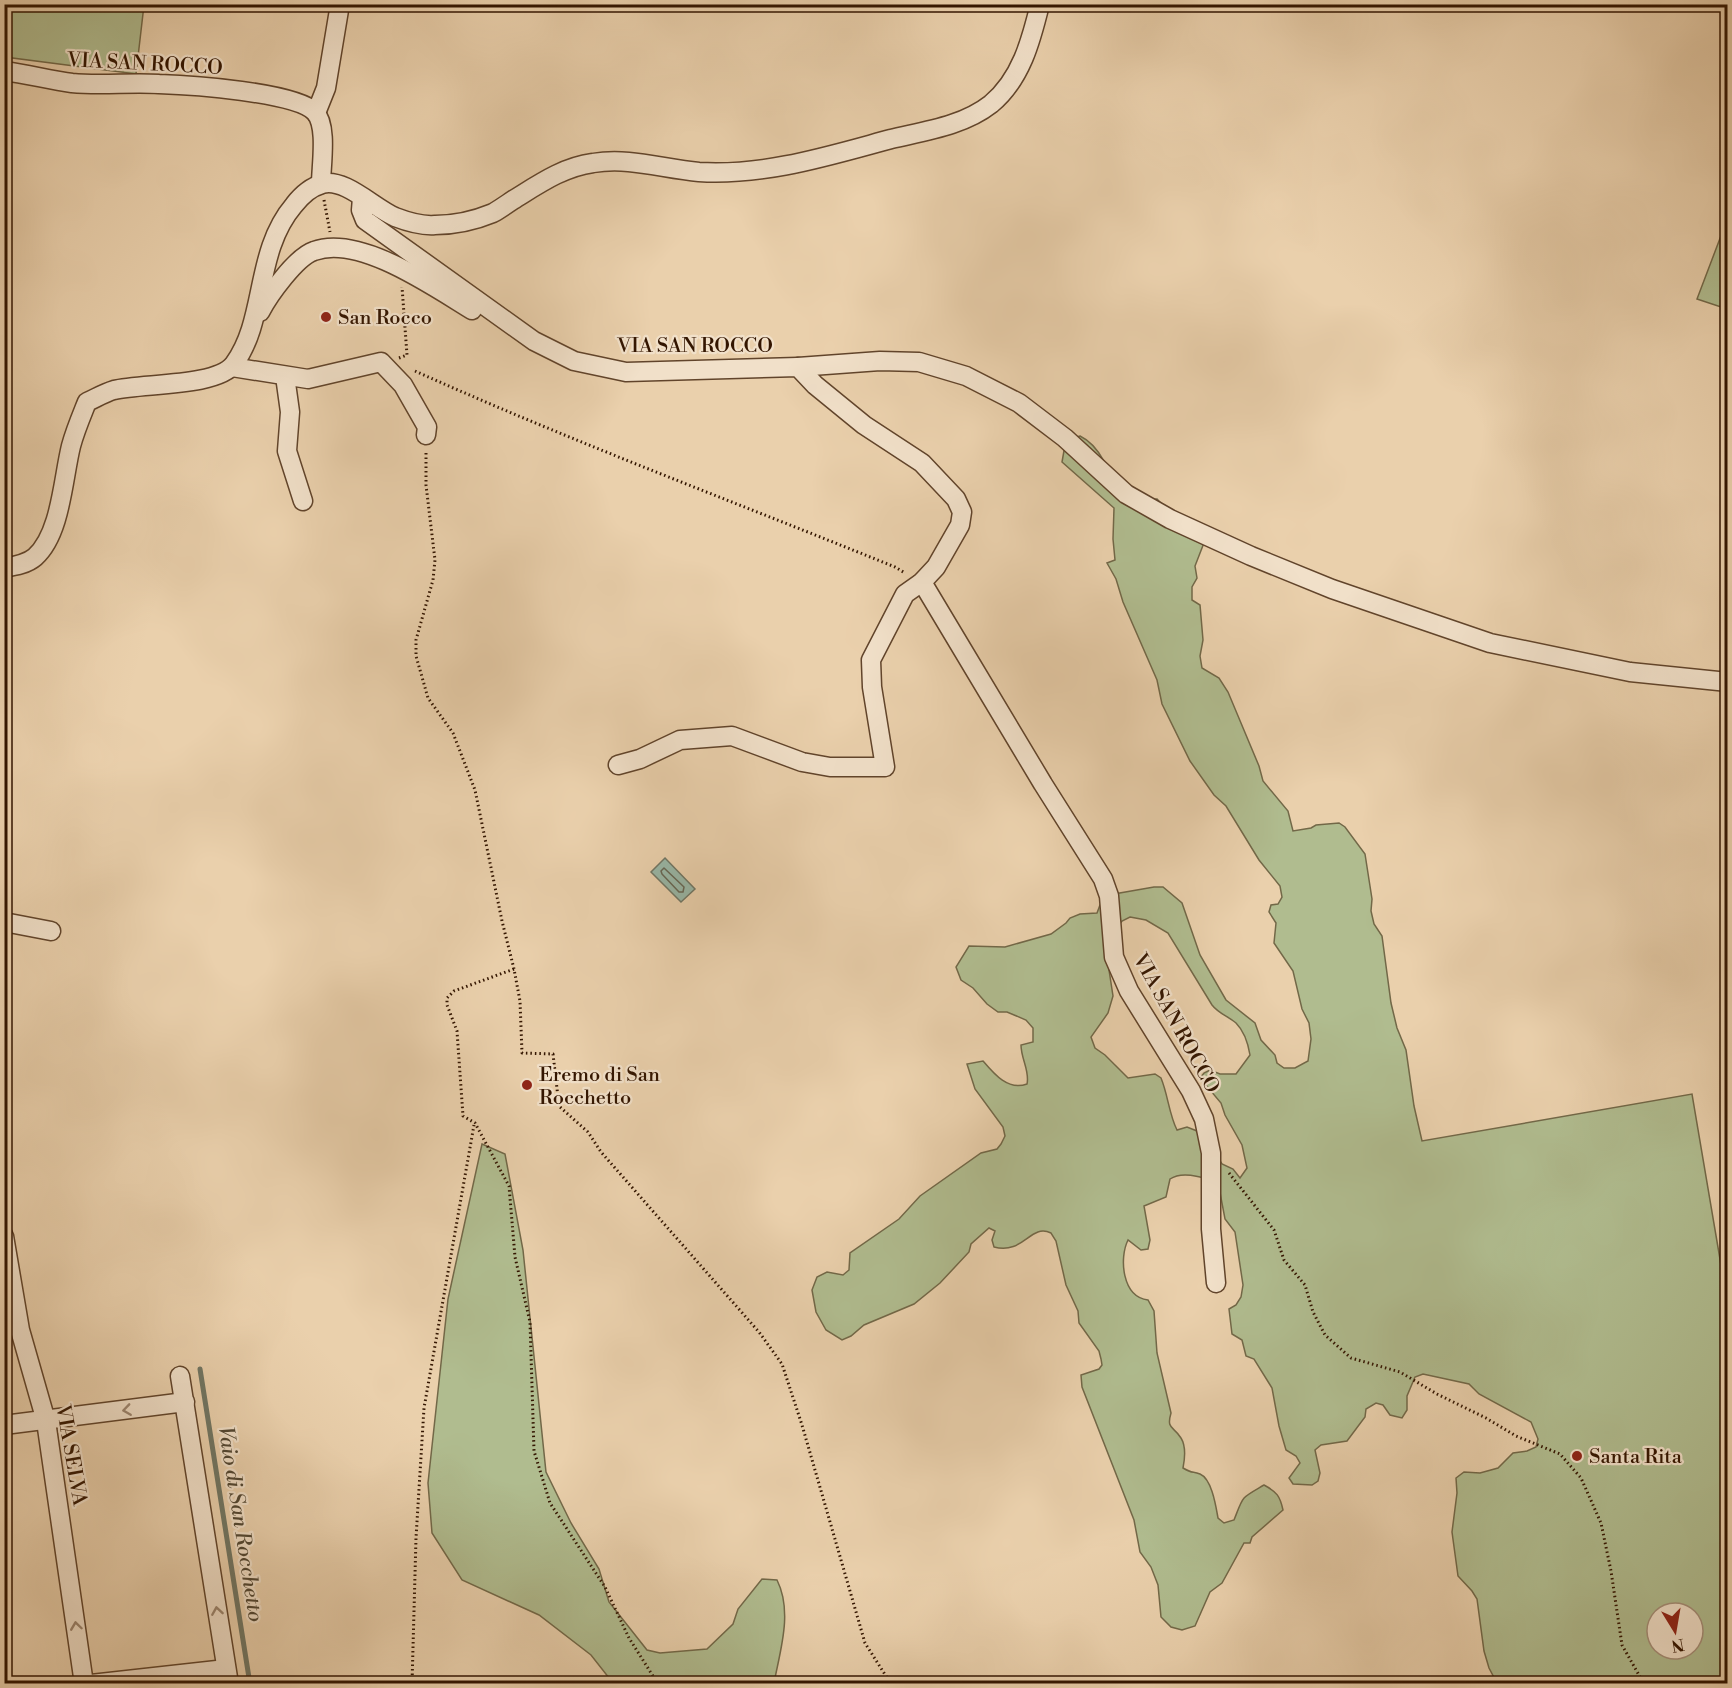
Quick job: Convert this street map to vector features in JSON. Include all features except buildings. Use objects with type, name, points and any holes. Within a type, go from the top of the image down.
[{"type":"street","points":[[321,184],[323,130],[316,113],[326,88],[340,4]]},
{"type":"street","points":[[4,568],[19,565],[35,557],[48,540],[57,515],[72,444],[87,402],[114,390],[203,378],[219,374],[232,367],[248,339],[272,242],[290,208],[301,196],[321,184],[334,182],[346,186],[393,216],[414,224],[434,225],[459,223],[493,213],[555,174],[589,163],[612,160],[638,162],[699,172],[776,168],[968,119],[992,103],[1007,87],[1021,66],[1032,39],[1040,4]]},
{"type":"street","name":"VIA SAN ROCCO","points":[[4,71],[72,83],[158,84],[226,90],[302,104],[316,113]]},
{"type":"street","name":"VIA SAN ROCCO","points":[[362,198],[361,210],[365,220],[534,341],[574,361],[626,372],[798,367],[815,385],[864,425],[922,463],[956,499],[962,512],[960,525],[936,567],[922,582],[905,594],[871,660],[872,687],[885,768],[830,767],[802,762],[732,736],[680,740],[640,759],[618,765]]},
{"type":"street","points":[[250,329],[267,298],[290,270],[311,251],[332,246],[366,253],[400,267],[491,321],[507,322]]},
{"type":"street","points":[[232,367],[308,379],[381,362],[403,385],[427,426],[426,435]]},
{"type":"street","points":[[798,367],[837,363],[919,362],[966,376],[1019,403],[1065,438],[1126,494],[1190,529],[1332,590],[1490,643],[1630,672],[1728,682]]},
{"type":"street","points":[[285,376],[290,412],[287,451],[303,501]]},
{"type":"street","name":"VIA SAN ROCCO","points":[[922,582],[1102,879],[1108,896],[1114,957],[1129,991],[1191,1091],[1204,1119],[1211,1153],[1211,1229],[1216,1283]]},
{"type":"street","points":[[4,922],[51,931]]},
{"type":"street","name":"VIA SELVA","points":[[4,1236],[20,1330],[46,1421],[84,1683]]},
{"type":"street","points":[[91,1683],[228,1676],[180,1376]]},
{"type":"street","points":[[4,1425],[185,1401]]},
{"type":"path","points":[[321,184],[332,246]]},
{"type":"path","points":[[381,362],[407,355],[400,267]]},
{"type":"path","points":[[381,362],[406,368],[585,445],[749,507],[895,567],[922,582]]},
{"type":"path","points":[[426,435],[426,485],[435,560],[433,580],[416,640],[416,656],[428,698],[453,733],[475,790],[520,1001],[522,1053],[553,1054],[559,1106],[588,1132],[601,1152],[759,1332],[782,1364],[865,1643],[891,1683]]},
{"type":"path","points":[[514,969],[454,991],[447,998],[447,1005],[457,1031],[463,1116],[475,1123],[509,1186],[516,1257],[530,1322],[534,1451],[550,1503],[605,1587],[629,1638],[658,1683]]},
{"type":"path","points":[[412,1683],[416,1538],[424,1408],[475,1123]]},
{"type":"path","points":[[1211,1153],[1274,1230],[1284,1260],[1305,1285],[1313,1312],[1325,1335],[1351,1358],[1400,1372],[1516,1436],[1560,1454],[1581,1478],[1601,1523],[1622,1645],[1644,1683]]},
{"type":"green space","points":[[5,4],[144,5],[136,74],[5,57]]},
{"type":"green space","points":[[1727,220],[1727,309],[1697,299]]},
{"type":"green space","points":[[1080,436],[1095,448],[1106,464],[1120,501],[1157,499],[1173,516],[1193,520],[1207,535],[1195,566],[1197,578],[1192,587],[1192,600],[1200,605],[1203,640],[1200,656],[1202,668],[1219,678],[1228,692],[1263,781],[1288,811],[1293,831],[1316,825],[1339,823],[1345,827],[1365,854],[1372,899],[1371,911],[1374,924],[1382,936],[1391,1003],[1397,1028],[1406,1050],[1414,1106],[1422,1141],[1692,1094],[1722,1271],[1727,1283],[1727,1683],[1497,1683],[1484,1651],[1477,1599],[1458,1576],[1452,1532],[1457,1493],[1456,1478],[1464,1472],[1480,1473],[1498,1468],[1513,1453],[1536,1447],[1538,1439],[1531,1422],[1479,1394],[1469,1384],[1423,1374],[1415,1377],[1407,1396],[1407,1410],[1402,1418],[1390,1415],[1383,1405],[1376,1403],[1366,1409],[1365,1417],[1347,1441],[1321,1445],[1315,1450],[1320,1473],[1318,1481],[1312,1485],[1293,1484],[1289,1478],[1300,1463],[1296,1456],[1286,1450],[1272,1388],[1254,1359],[1246,1356],[1242,1340],[1232,1334],[1229,1309],[1236,1305],[1241,1297],[1243,1285],[1235,1232],[1225,1219],[1218,1182],[1187,1175],[1170,1179],[1166,1197],[1144,1206],[1150,1240],[1148,1249],[1141,1250],[1128,1240],[1124,1257],[1128,1284],[1139,1297],[1148,1300],[1154,1311],[1157,1353],[1171,1413],[1169,1422],[1184,1445],[1183,1468],[1200,1474],[1208,1481],[1218,1518],[1224,1523],[1234,1520],[1244,1498],[1264,1485],[1277,1495],[1283,1510],[1252,1537],[1250,1543],[1244,1543],[1222,1583],[1210,1592],[1195,1626],[1182,1630],[1171,1627],[1161,1617],[1158,1585],[1151,1567],[1140,1552],[1134,1520],[1082,1387],[1081,1375],[1099,1369],[1102,1365],[1099,1351],[1079,1323],[1078,1311],[1066,1285],[1056,1241],[1051,1233],[1037,1232],[1013,1247],[1004,1248],[994,1247],[992,1240],[995,1231],[989,1228],[971,1244],[969,1252],[940,1283],[914,1304],[864,1325],[842,1340],[826,1330],[816,1312],[812,1290],[817,1277],[827,1272],[843,1275],[849,1270],[850,1253],[899,1219],[920,1196],[981,1153],[997,1149],[1001,1144],[1005,1136],[1003,1127],[975,1089],[967,1064],[983,1061],[1002,1080],[1020,1086],[1027,1084],[1021,1045],[1033,1042],[1033,1028],[1026,1020],[1007,1012],[998,1012],[961,980],[956,967],[969,946],[1005,947],[1051,934],[1070,918],[1080,914],[1097,913],[1100,905],[1114,894],[1163,887],[1182,903],[1200,955],[1226,1000],[1255,1023],[1261,1040],[1275,1055],[1277,1063],[1284,1068],[1295,1068],[1308,1061],[1311,1039],[1309,1023],[1302,1009],[1293,971],[1274,943],[1276,923],[1269,912],[1271,905],[1278,904],[1282,897],[1280,886],[1259,860],[1226,806],[1214,795],[1190,761],[1162,704],[1157,680],[1123,602],[1116,579],[1107,563],[1115,560],[1114,508],[1062,462],[1065,445],[1069,439]],"holes":[[[1130,917],[1146,920],[1168,933],[1212,1005],[1236,1023],[1246,1038],[1250,1055],[1236,1074],[1220,1074],[1210,1070],[1200,1078],[1221,1103],[1242,1145],[1247,1168],[1240,1178],[1233,1169],[1222,1164],[1208,1142],[1197,1131],[1187,1127],[1177,1130],[1161,1078],[1155,1074],[1128,1078],[1095,1048],[1091,1037],[1108,1013],[1113,996],[1105,944],[1122,921]]]},
{"type":"green space","points":[[482,1144],[505,1154],[523,1250],[546,1472],[571,1523],[599,1569],[609,1602],[647,1650],[660,1653],[707,1649],[733,1624],[738,1609],[762,1579],[777,1580],[782,1592],[785,1618],[774,1683],[613,1683],[591,1655],[539,1615],[462,1580],[432,1533],[428,1483],[448,1299]]},
{"type":"water","points":[[665,858],[695,889],[681,902],[651,872]]},
{"type":"waterway","name":"Vaio di San Rocchetto","points":[[200,1369],[250,1684]]},
{"type":"place","name":"San Rocco","points":[[326,317]]},
{"type":"place","name":"Eremo di San Rocchetto","points":[[527,1085]]},
{"type":"place","name":"Santa Rita","points":[[1577,1456]]}]
